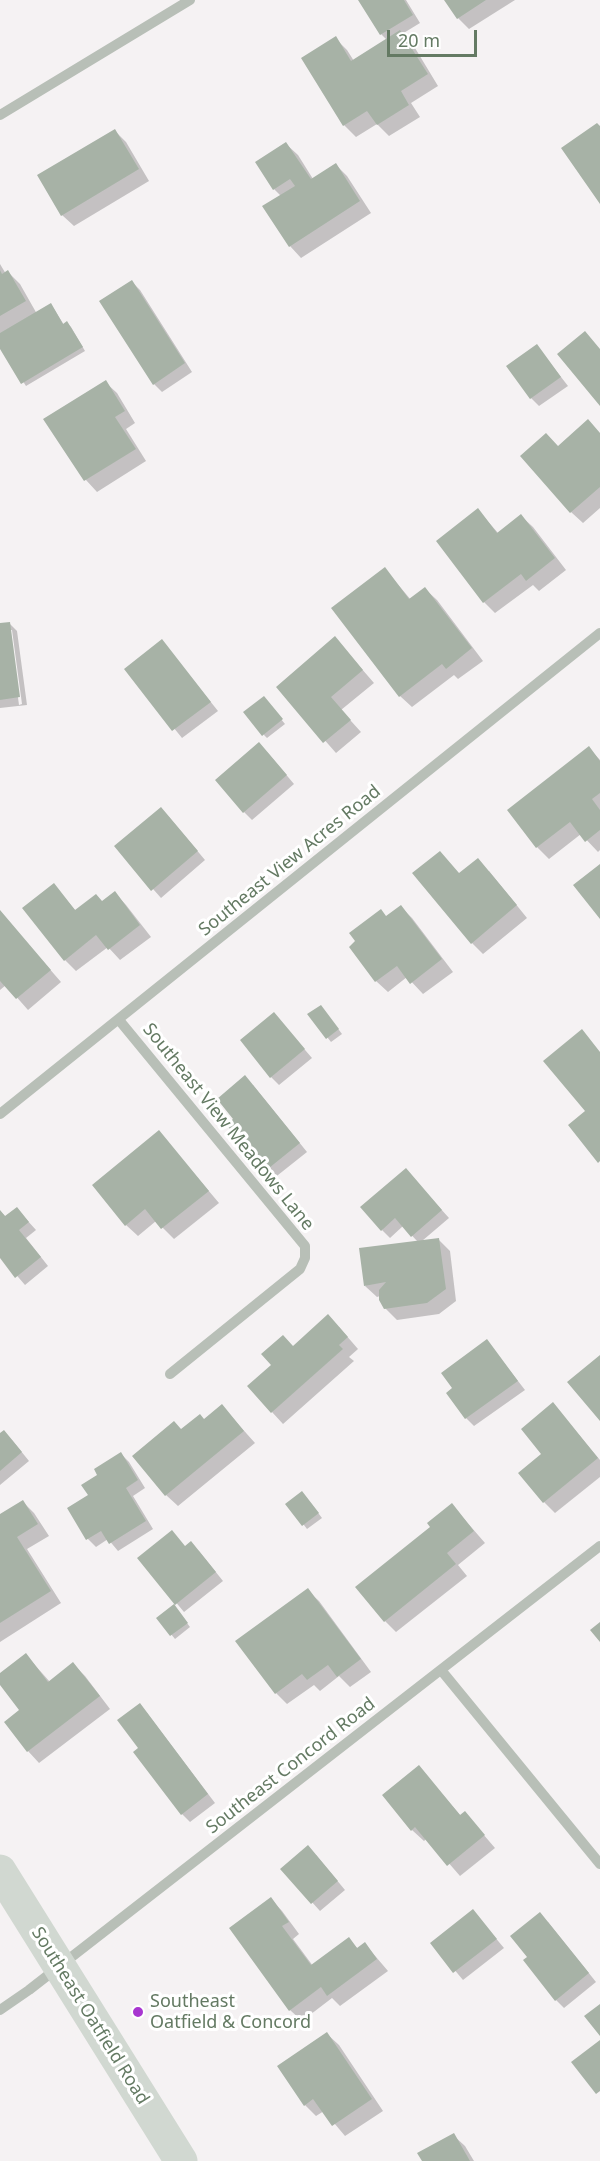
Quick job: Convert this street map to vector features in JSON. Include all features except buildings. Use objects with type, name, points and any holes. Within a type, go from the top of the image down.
[{"type":"main road","name":"Southeast Oatfield Road","points":[[0,1871],[181,2161]]},
{"type":"street","points":[[0,116],[190,0]]},
{"type":"street","name":"Southeast View Acres Road","points":[[0,1114],[600,633]]},
{"type":"street","name":"Southeast View Meadows Lane","points":[[119,1020],[305,1246],[305,1258],[300,1269],[170,1374]]},
{"type":"street","name":"Southeast Concord Road","points":[[0,2010],[600,1546]]},
{"type":"street","points":[[441,1670],[600,1864]]},
{"type":"place","name":"Southeast Oatfield & Concord","points":[[138,2012]]}]
